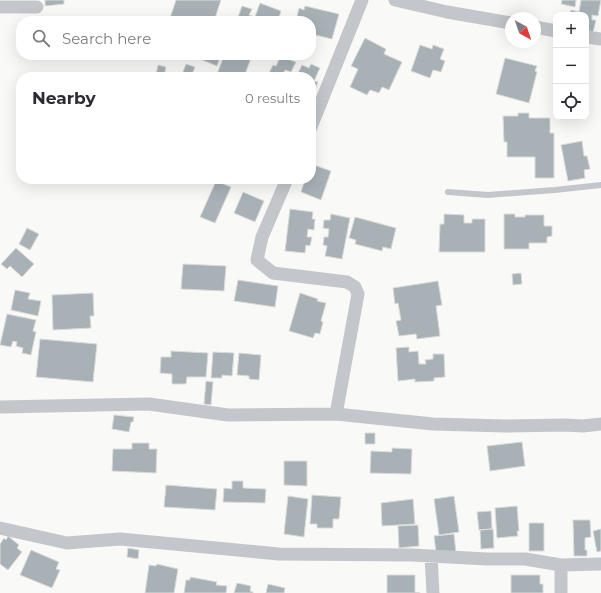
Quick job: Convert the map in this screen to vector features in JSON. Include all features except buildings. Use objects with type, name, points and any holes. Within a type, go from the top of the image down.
[{"type":"street","points":[[316,114],[362,0]]},
{"type":"street","points":[[395,0],[448,6],[505,21]]},
{"type":"street","points":[[0,7],[37,7]]},
{"type":"street","points":[[541,28],[553,30]]},
{"type":"street","points":[[589,37],[601,39]]},
{"type":"street","points":[[284,184],[262,237],[257,260],[273,273],[347,282],[355,287],[358,294],[336,414]]},
{"type":"street","points":[[0,408],[149,404],[228,415],[336,414],[433,424],[505,426],[583,426],[601,424]]},
{"type":"street","points":[[0,528],[67,543],[120,539],[279,554],[431,556],[487,559],[525,559],[561,565],[601,564]]},
{"type":"street","points":[[431,556],[433,593]]},
{"type":"street","points":[[561,565],[561,593]]},
{"type":"lane","points":[[448,192],[488,194],[555,190],[601,185]]}]
